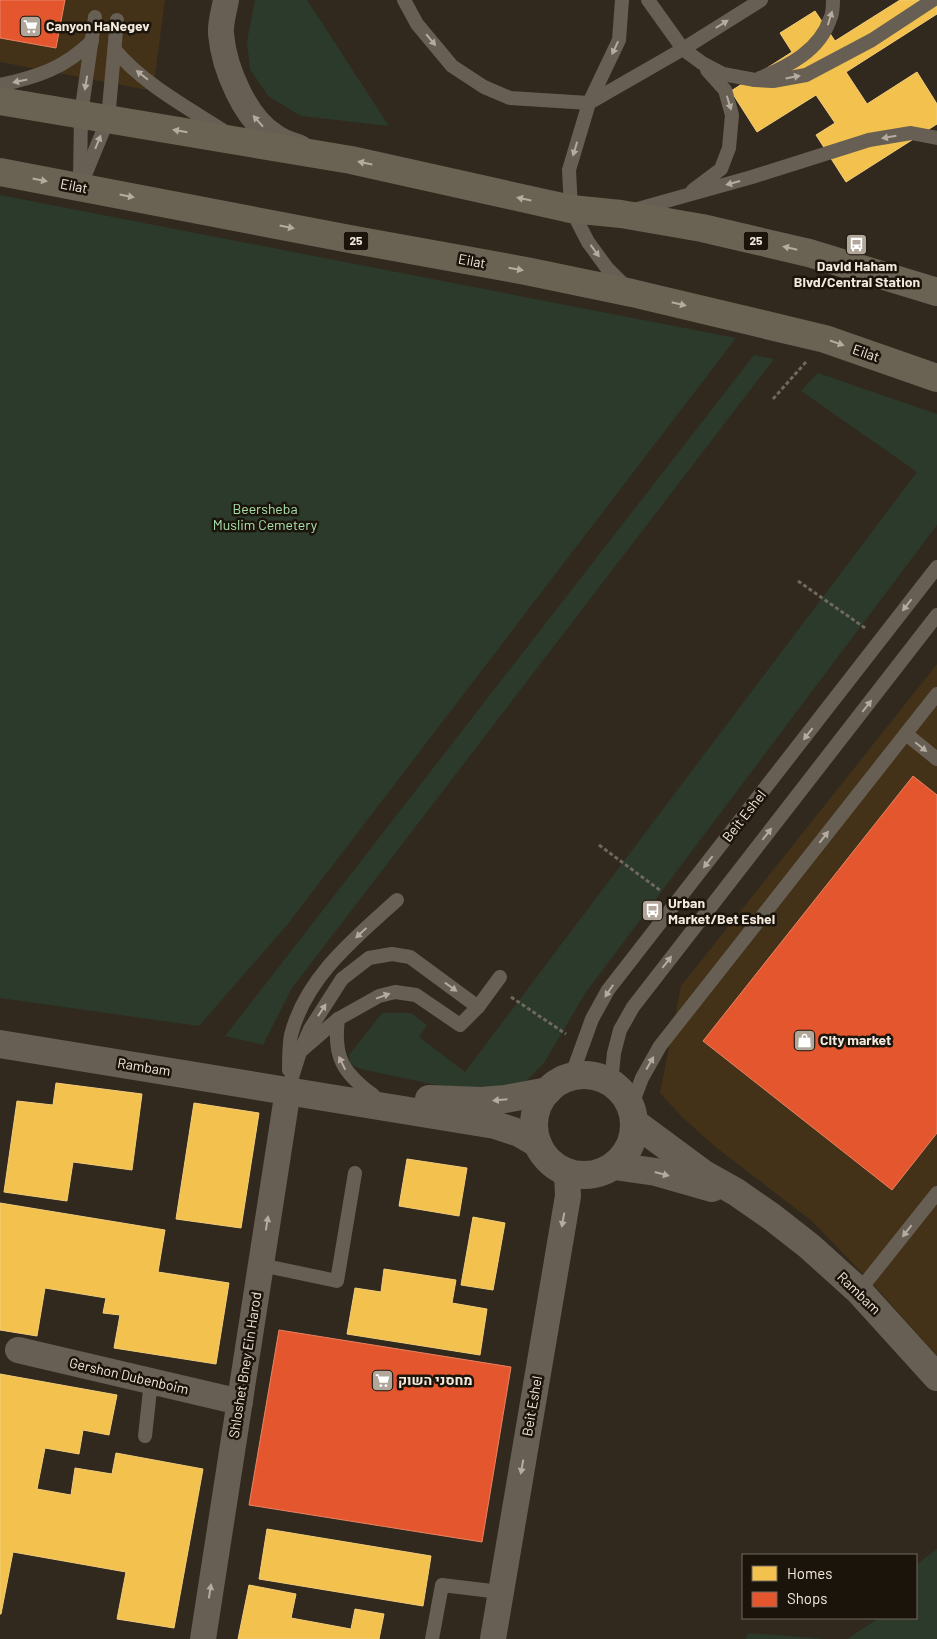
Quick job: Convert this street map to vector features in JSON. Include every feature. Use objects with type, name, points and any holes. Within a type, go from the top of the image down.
[{"type":"highway","name":"25","points":[[0,101],[351,160],[572,209],[621,214],[702,228],[809,253],[937,292]]},
{"type":"highway","name":"Eilat","points":[[0,172],[345,239],[526,271],[632,293],[825,339],[937,378]]},
{"type":"street","points":[[226,0],[221,33],[226,62],[239,94],[255,119],[274,137],[314,154]]},
{"type":"street","name":"Rambam","points":[[1,1048],[288,1090],[494,1125],[519,1133],[538,1144]]},
{"type":"street","points":[[585,1075],[598,1077],[611,1083],[623,1093],[633,1115],[633,1140],[625,1154],[614,1166],[599,1173],[583,1175],[567,1172],[554,1166],[544,1156],[534,1130],[535,1116],[540,1103],[548,1091],[558,1082],[571,1077],[585,1075]]},
{"type":"street","name":"Rambam","points":[[288,1090],[482,1101],[548,1091]]},
{"type":"street","name":"Shloshet Bney Ein Harod","points":[[203,1639],[288,1090]]},
{"type":"street","name":"Rambam","points":[[633,1115],[704,1174],[736,1192],[772,1217],[859,1291],[937,1377]]},
{"type":"street","name":"Rambam","points":[[614,1166],[656,1172],[716,1190],[772,1217]]},
{"type":"street","name":"Beit Eshel","points":[[493,1639],[568,1196],[567,1172]]},
{"type":"street","name":"Gershon Dubenboim","points":[[18,1350],[240,1402]]},
{"type":"lane","points":[[404,0],[417,24],[452,66],[484,87],[510,98],[589,102],[762,0]]},
{"type":"lane","points":[[622,0],[619,40],[589,102],[569,170],[572,209],[588,242],[607,268],[632,293]]},
{"type":"lane","points":[[648,0],[683,48],[702,63],[723,74],[755,80],[773,81],[806,74],[872,40],[933,0]]},
{"type":"lane","points":[[755,80],[797,60],[821,39],[831,18],[833,0]]},
{"type":"lane","points":[[80,187],[81,114],[96,18]]},
{"type":"lane","points":[[80,187],[108,119],[117,20]]},
{"type":"lane","points":[[0,85],[33,78],[65,64],[92,41]]},
{"type":"lane","points":[[115,50],[124,60],[150,81],[241,141]]},
{"type":"lane","points":[[678,198],[699,188],[721,169],[729,148],[732,115],[725,90],[702,63]]},
{"type":"lane","points":[[621,214],[815,158],[869,140],[911,133],[937,138]]},
{"type":"lane","name":"Beit Eshel","points":[[571,1077],[592,1019],[608,990],[937,567]]},
{"type":"lane","points":[[611,1083],[614,1053],[620,1030],[633,1007],[937,615]]},
{"type":"lane","points":[[633,1115],[642,1078],[660,1046],[937,694]]},
{"type":"lane","points":[[906,734],[937,759]]},
{"type":"lane","points":[[288,1090],[291,1036],[303,1004],[322,973],[354,939],[396,900]]},
{"type":"lane","points":[[288,1090],[300,1052],[310,1029],[342,979],[369,958],[392,954],[410,957],[478,1008]]},
{"type":"lane","points":[[300,1052],[338,1019],[379,996],[395,992],[416,996],[460,1025],[478,1008],[497,981]]},
{"type":"lane","points":[[338,1019],[336,1047],[339,1059],[347,1073],[372,1095]]},
{"type":"lane","points":[[261,1265],[337,1281],[355,1173]]},
{"type":"lane","points":[[859,1291],[937,1193]]},
{"type":"lane","points":[[146,1436],[151,1381]]},
{"type":"lane","points":[[432,1639],[442,1585],[500,1592]]},
{"type":"path","points":[[773,399],[825,339]]},
{"type":"path","points":[[798,580],[880,640]]},
{"type":"path","points":[[599,845],[677,902]]},
{"type":"path","points":[[497,981],[561,1032]]},
{"type":"shaded area","points":[[0,0],[165,0],[153,91],[0,62]]},
{"type":"shaded area","name":"City market","points":[[937,664],[937,1356],[882,1294],[813,1222],[713,1145],[682,1117],[660,1093],[681,986]]},
{"type":"green space","points":[[255,0],[307,0],[389,126],[301,116],[268,96],[250,69],[247,41]]},
{"type":"green space","name":"Beersheba Muslim Cemetery","points":[[0,195],[736,338],[287,925],[199,1026],[0,998]]},
{"type":"green space","points":[[754,355],[774,359],[292,988],[263,1045],[225,1036]]},
{"type":"green space","points":[[818,373],[937,414],[937,525],[586,992],[544,1063],[525,1082],[464,1091],[361,1069],[350,1064],[349,1055],[382,1013],[411,1013],[427,1025],[419,1037],[465,1072],[917,472],[801,391]]},
{"type":"green space","points":[[937,1549],[937,1639],[847,1639],[877,1619],[917,1619],[917,1564]]},
{"type":"green space","points":[[748,1633],[824,1639],[746,1639]]},
{"type":"building: Homes","points":[[900,0],[937,0],[937,14],[846,72],[867,104],[917,72],[937,104],[937,124],[846,182],[816,135],[835,123],[816,95],[757,132],[731,91],[792,52],[780,33],[815,11],[835,41]]},
{"type":"building: Homes","points":[[56,1083],[142,1094],[132,1170],[73,1162],[67,1201],[4,1192],[17,1101],[53,1105]]},
{"type":"building: Homes","points":[[194,1103],[259,1113],[241,1228],[176,1219]]},
{"type":"building: Homes","points":[[407,1159],[467,1168],[459,1216],[399,1206]]},
{"type":"building: Homes","points":[[0,1203],[165,1230],[158,1272],[229,1283],[216,1364],[114,1348],[120,1315],[103,1313],[106,1298],[45,1288],[37,1336],[0,1330]]},
{"type":"building: Homes","points":[[473,1217],[505,1223],[493,1290],[461,1285]]},
{"type":"building: Homes","points":[[384,1269],[456,1280],[452,1303],[487,1309],[480,1355],[347,1334],[355,1288],[381,1292]]},
{"type":"building: Homes","points":[[0,1374],[117,1395],[109,1435],[83,1430],[79,1454],[45,1448],[37,1489],[71,1495],[75,1468],[112,1474],[116,1453],[203,1469],[174,1628],[117,1619],[126,1572],[13,1552],[0,1614]]},
{"type":"building: Homes","points":[[267,1529],[431,1556],[423,1606],[259,1579]]},
{"type":"building: Homes","points":[[249,1585],[296,1594],[291,1618],[351,1629],[355,1609],[384,1614],[379,1639],[238,1639]]},
{"type":"building: Shops","name":"Canyon HaNegev","points":[[0,0],[65,0],[56,48],[0,38]]},
{"type":"building: Shops","points":[[913,776],[937,795],[937,1133],[892,1190],[703,1041]]},
{"type":"building: Shops","points":[[279,1330],[511,1367],[482,1542],[249,1505]]},
{"type":"place","name":"Canyon HaNegev","points":[[30,26]]},
{"type":"place","name":"David Haham Blvd/Central Station","points":[[857,244]]},
{"type":"place","name":"Urban Market/Bet Eshel","points":[[652,911]]},
{"type":"place","name":"City market","points":[[804,1040]]},
{"type":"place","name":"מחסני השוק","points":[[382,1380]]}]
